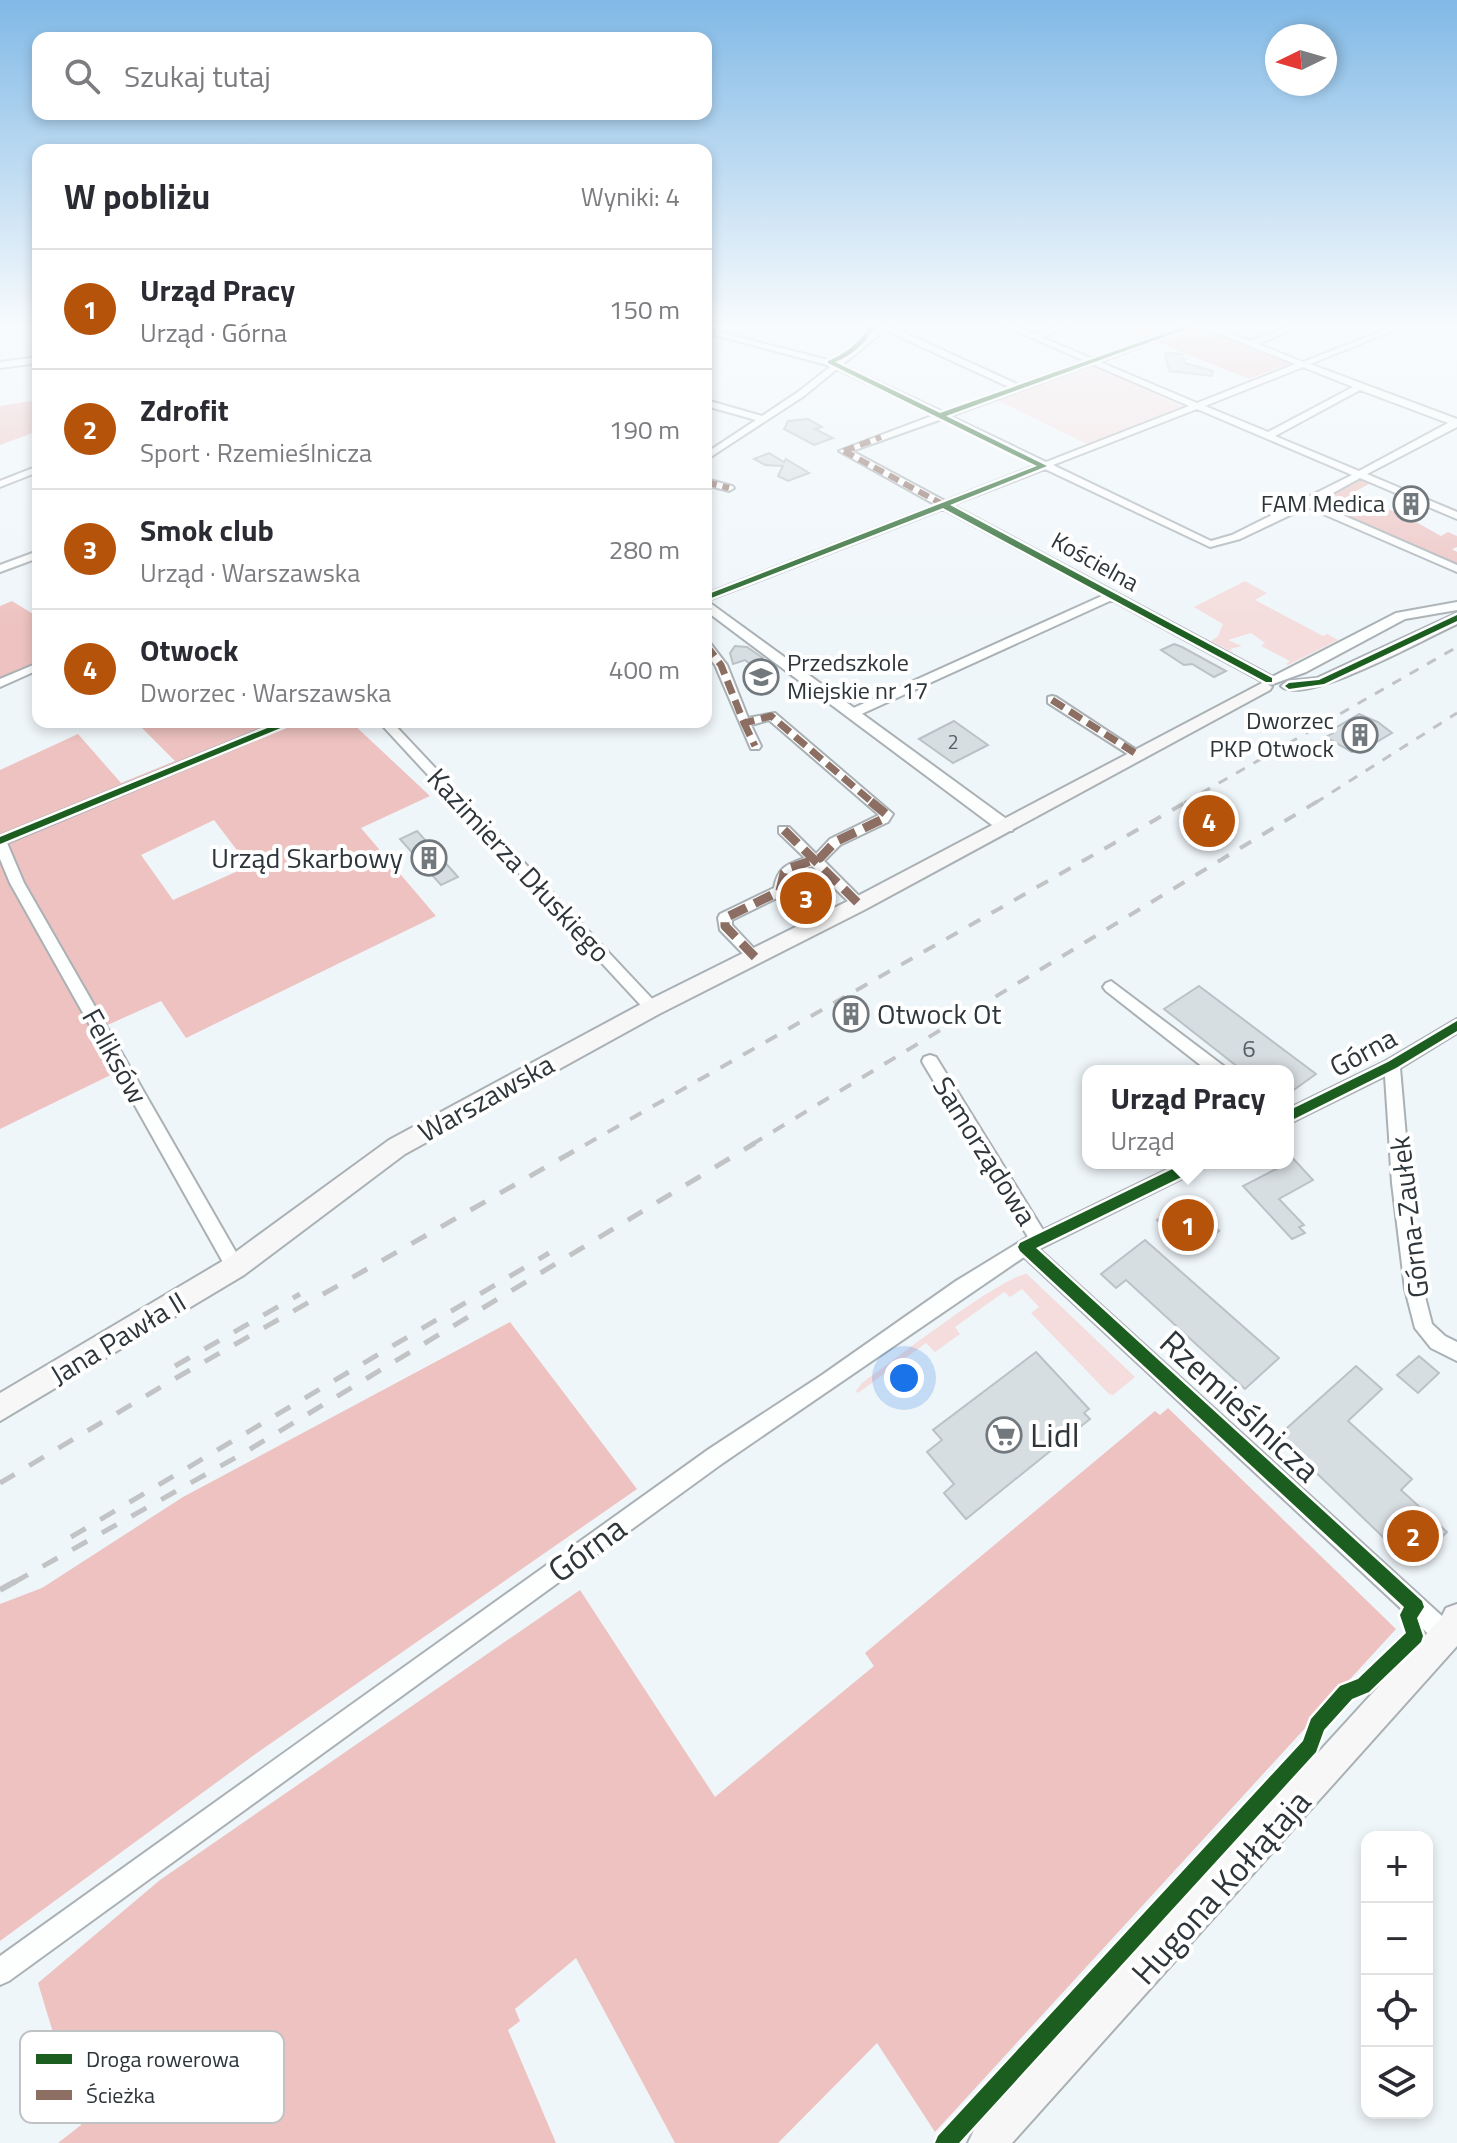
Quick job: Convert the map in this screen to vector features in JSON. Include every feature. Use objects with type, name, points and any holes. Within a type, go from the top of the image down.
[{"type":"main road","name":"Warszawska","points":[[235,1267],[397,1147],[652,1008],[859,904],[1237,703],[1277,686],[1309,690],[1456,616]]},
{"type":"main road","name":"Jana Pawła II","points":[[0,1408],[235,1267]]},
{"type":"main road","name":"Hugona Kołłątaja","points":[[987,2143],[1453,1628]]},
{"type":"street","points":[[712,453],[753,426]]},
{"type":"street","name":"Kościelna","points":[[912,426],[844,451],[1277,686]]},
{"type":"street","points":[[960,426],[1198,541],[1217,544],[1361,476],[1451,426]]},
{"type":"street","points":[[712,599],[1144,426]]},
{"type":"street","points":[[1245,426],[1455,513]]},
{"type":"street","points":[[1268,436],[1287,426]]},
{"type":"street","points":[[0,484],[32,471]]},
{"type":"street","points":[[712,484],[729,488]]},
{"type":"street","points":[[1307,503],[1457,569]]},
{"type":"street","points":[[0,569],[32,556]]},
{"type":"street","points":[[853,713],[1111,596]]},
{"type":"street","points":[[712,606],[1006,827]]},
{"type":"street","name":"Warszawska","points":[[1277,686],[1301,669],[1401,616],[1456,616]]},
{"type":"street","points":[[712,653],[721,665],[755,746]]},
{"type":"street","points":[[0,683],[32,669]]},
{"type":"street","points":[[1301,669],[1306,679],[1321,682]]},
{"type":"street","points":[[1052,700],[1138,755]]},
{"type":"street","points":[[744,723],[771,716],[885,812],[883,819],[835,842],[822,857],[786,871],[780,891],[725,918],[725,926],[755,957]]},
{"type":"street","points":[[0,842],[276,728]]},
{"type":"street","name":"Kazimierza Dłuskiego","points":[[391,728],[652,1008]]},
{"type":"street","points":[[784,830],[859,904]]},
{"type":"street","name":"Feliksów","points":[[0,842],[17,883],[235,1267]]},
{"type":"street","points":[[1111,987],[1211,1065]]},
{"type":"street","name":"Górna","points":[[1294,1114],[1392,1065],[1455,1029]]},
{"type":"street","name":"Samorządowa","points":[[930,1061],[1032,1244]]},
{"type":"street","name":"Górna-Zaułek","points":[[1392,1065],[1401,1183],[1414,1289],[1424,1328],[1438,1342],[1457,1352]]},
{"type":"street","name":"Górna","points":[[0,1972],[716,1456],[962,1287],[1032,1244],[1185,1169]]},
{"type":"street","name":"Rzemieślnicza","points":[[1032,1244],[1453,1628]]},
{"type":"shaded area","points":[[0,426],[32,426],[32,433],[0,445]]},
{"type":"shaded area","points":[[1050,426],[1134,426],[1087,444]]},
{"type":"shaded area","points":[[1362,479],[1371,483],[1356,491],[1383,504],[1380,507],[1420,519],[1416,522],[1441,536],[1448,532],[1457,536],[1457,547],[1452,549],[1457,552],[1457,566],[1316,504]]},
{"type":"shaded area","points":[[1245,581],[1267,593],[1255,600],[1323,636],[1327,634],[1338,640],[1288,665],[1290,661],[1261,646],[1265,643],[1251,633],[1228,640],[1242,646],[1230,649],[1234,653],[1211,641],[1218,636],[1223,624],[1194,607]]},
{"type":"shaded area","points":[[12,601],[32,613],[32,666],[0,680],[0,606]]},
{"type":"shaded area","points":[[142,728],[357,728],[430,796],[361,828],[436,916],[186,1038],[161,1001],[103,1027],[125,1068],[0,1129],[0,770],[78,734],[121,783],[175,761]],"holes":[[[214,820],[249,866],[173,900],[141,855]]]},
{"type":"shaded area","points":[[1027,1274],[1135,1377],[1113,1395],[1109,1394],[1031,1313],[1039,1307],[1022,1289],[1010,1297],[1004,1292],[955,1327],[960,1334],[935,1352],[926,1343],[858,1393],[856,1391],[862,1383],[972,1304],[1014,1278]]},
{"type":"shaded area","points":[[510,1322],[637,1489],[254,1755],[0,1941],[0,1604],[42,1588],[183,1497]]},
{"type":"shaded area","points":[[1168,1408],[1396,1629],[935,2132],[877,2043],[778,2143],[675,2143],[576,1958],[515,2009],[520,2021],[508,2030],[556,2143],[58,2143],[80,2123],[284,2123],[284,2031],[53,2031],[38,1983],[160,1880],[580,1590],[715,1797],[874,1666],[865,1653],[1155,1411],[1160,1415]]},
{"type":"building","points":[[785,426],[820,426],[815,429],[833,438],[814,445],[784,429]]},
{"type":"building","points":[[769,453],[809,473],[788,481],[778,476],[783,466],[765,465],[754,459]]},
{"type":"building","points":[[1174,644],[1226,671],[1214,677],[1192,664],[1184,665],[1161,650]]},
{"type":"building","points":[[735,646],[747,647],[763,658],[750,664],[745,660],[733,664],[730,653]]},
{"type":"building","name":"Dworzec PKP Otwock","points":[[1359,714],[1378,722],[1392,733],[1363,750],[1359,748],[1352,752],[1326,737],[1333,733],[1330,731]]},
{"type":"building","points":[[954,721],[988,745],[953,763],[919,739]]},
{"type":"building","name":"Urząd Skarbowy","points":[[417,831],[458,877],[441,885],[400,839]]},
{"type":"building","points":[[1199,986],[1316,1074],[1294,1090],[1294,1065],[1235,1065],[1164,1009]]},
{"type":"building","points":[[1294,1159],[1313,1180],[1279,1199],[1304,1225],[1299,1227],[1305,1233],[1292,1239],[1243,1186],[1276,1169],[1294,1169]]},
{"type":"building","points":[[1186,1200],[1219,1231],[1208,1239],[1202,1233],[1184,1245],[1157,1220]]},
{"type":"building","points":[[1145,1240],[1279,1358],[1245,1389],[1126,1280],[1116,1288],[1101,1274]]},
{"type":"building","name":"Lidl","points":[[1036,1352],[1089,1409],[1084,1413],[1090,1419],[966,1519],[944,1493],[954,1484],[927,1452],[942,1440],[933,1430]]},
{"type":"building","points":[[1419,1356],[1439,1373],[1418,1393],[1397,1375]]},
{"type":"building","points":[[1356,1366],[1382,1389],[1348,1421],[1412,1479],[1401,1490],[1447,1532],[1427,1552],[1423,1547],[1409,1562],[1278,1436]]},
{"type":"railway","points":[[1184,803],[1457,647]]},
{"type":"railway","points":[[1315,803],[1457,713]]},
{"type":"railway","points":[[585,1145],[1188,801]]},
{"type":"railway","points":[[751,1145],[1318,801]]},
{"type":"railway","points":[[0,1483],[176,1378],[588,1143]]},
{"type":"railway","points":[[13,1583],[242,1454],[755,1143]]},
{"type":"railway","points":[[71,1537],[549,1253]]},
{"type":"railway","points":[[175,1366],[300,1294]]},
{"type":"railway","points":[[0,1590],[16,1581]]},
{"type":"marked path","points":[[844,451],[881,437]]},
{"type":"marked path","points":[[844,451],[946,506]]},
{"type":"marked path","points":[[712,484],[729,488]]},
{"type":"marked path","points":[[712,653],[721,665],[744,723],[771,716],[886,814],[883,819],[835,842],[820,858],[790,868],[784,873],[780,891],[725,918],[725,926],[755,957]]},
{"type":"marked path","points":[[1052,700],[1138,755]]},
{"type":"marked path","points":[[744,723],[755,746]]},
{"type":"marked path","points":[[784,830],[859,904]]},
{"type":"cycle path","points":[[961,426],[1043,466]]},
{"type":"cycle path","points":[[712,596],[1043,466]]},
{"type":"cycle path","points":[[944,505],[1269,680]]},
{"type":"cycle path","points":[[1289,686],[1321,682],[1457,618]]},
{"type":"cycle path","points":[[0,841],[275,728]]},
{"type":"cycle path","points":[[1294,1114],[1392,1065],[1457,1025]]},
{"type":"cycle path","points":[[945,2143],[1310,1746],[1317,1725],[1346,1692],[1363,1686],[1415,1636],[1408,1615],[1416,1607],[1025,1247],[1185,1169]]},
{"type":"place","name":"FAM Medica","points":[[1411,504]]},
{"type":"place","name":"Przedszkole Miejskie nr 17","points":[[761,677]]},
{"type":"place","name":"Dworzec PKP Otwock","points":[[1360,735]]},
{"type":"place","name":"Otwock","points":[[1209,821]]},
{"type":"place","name":"Urząd Skarbowy","points":[[429,858]]},
{"type":"place","name":"Smok club","points":[[806,898]]},
{"type":"place","name":"Otwock Ot","points":[[851,1014]]},
{"type":"place","name":"Urząd Pracy","points":[[1188,1225]]},
{"type":"place","name":"Lidl","points":[[1004,1435]]},
{"type":"place","name":"Zdrofit","points":[[1413,1536]]}]
